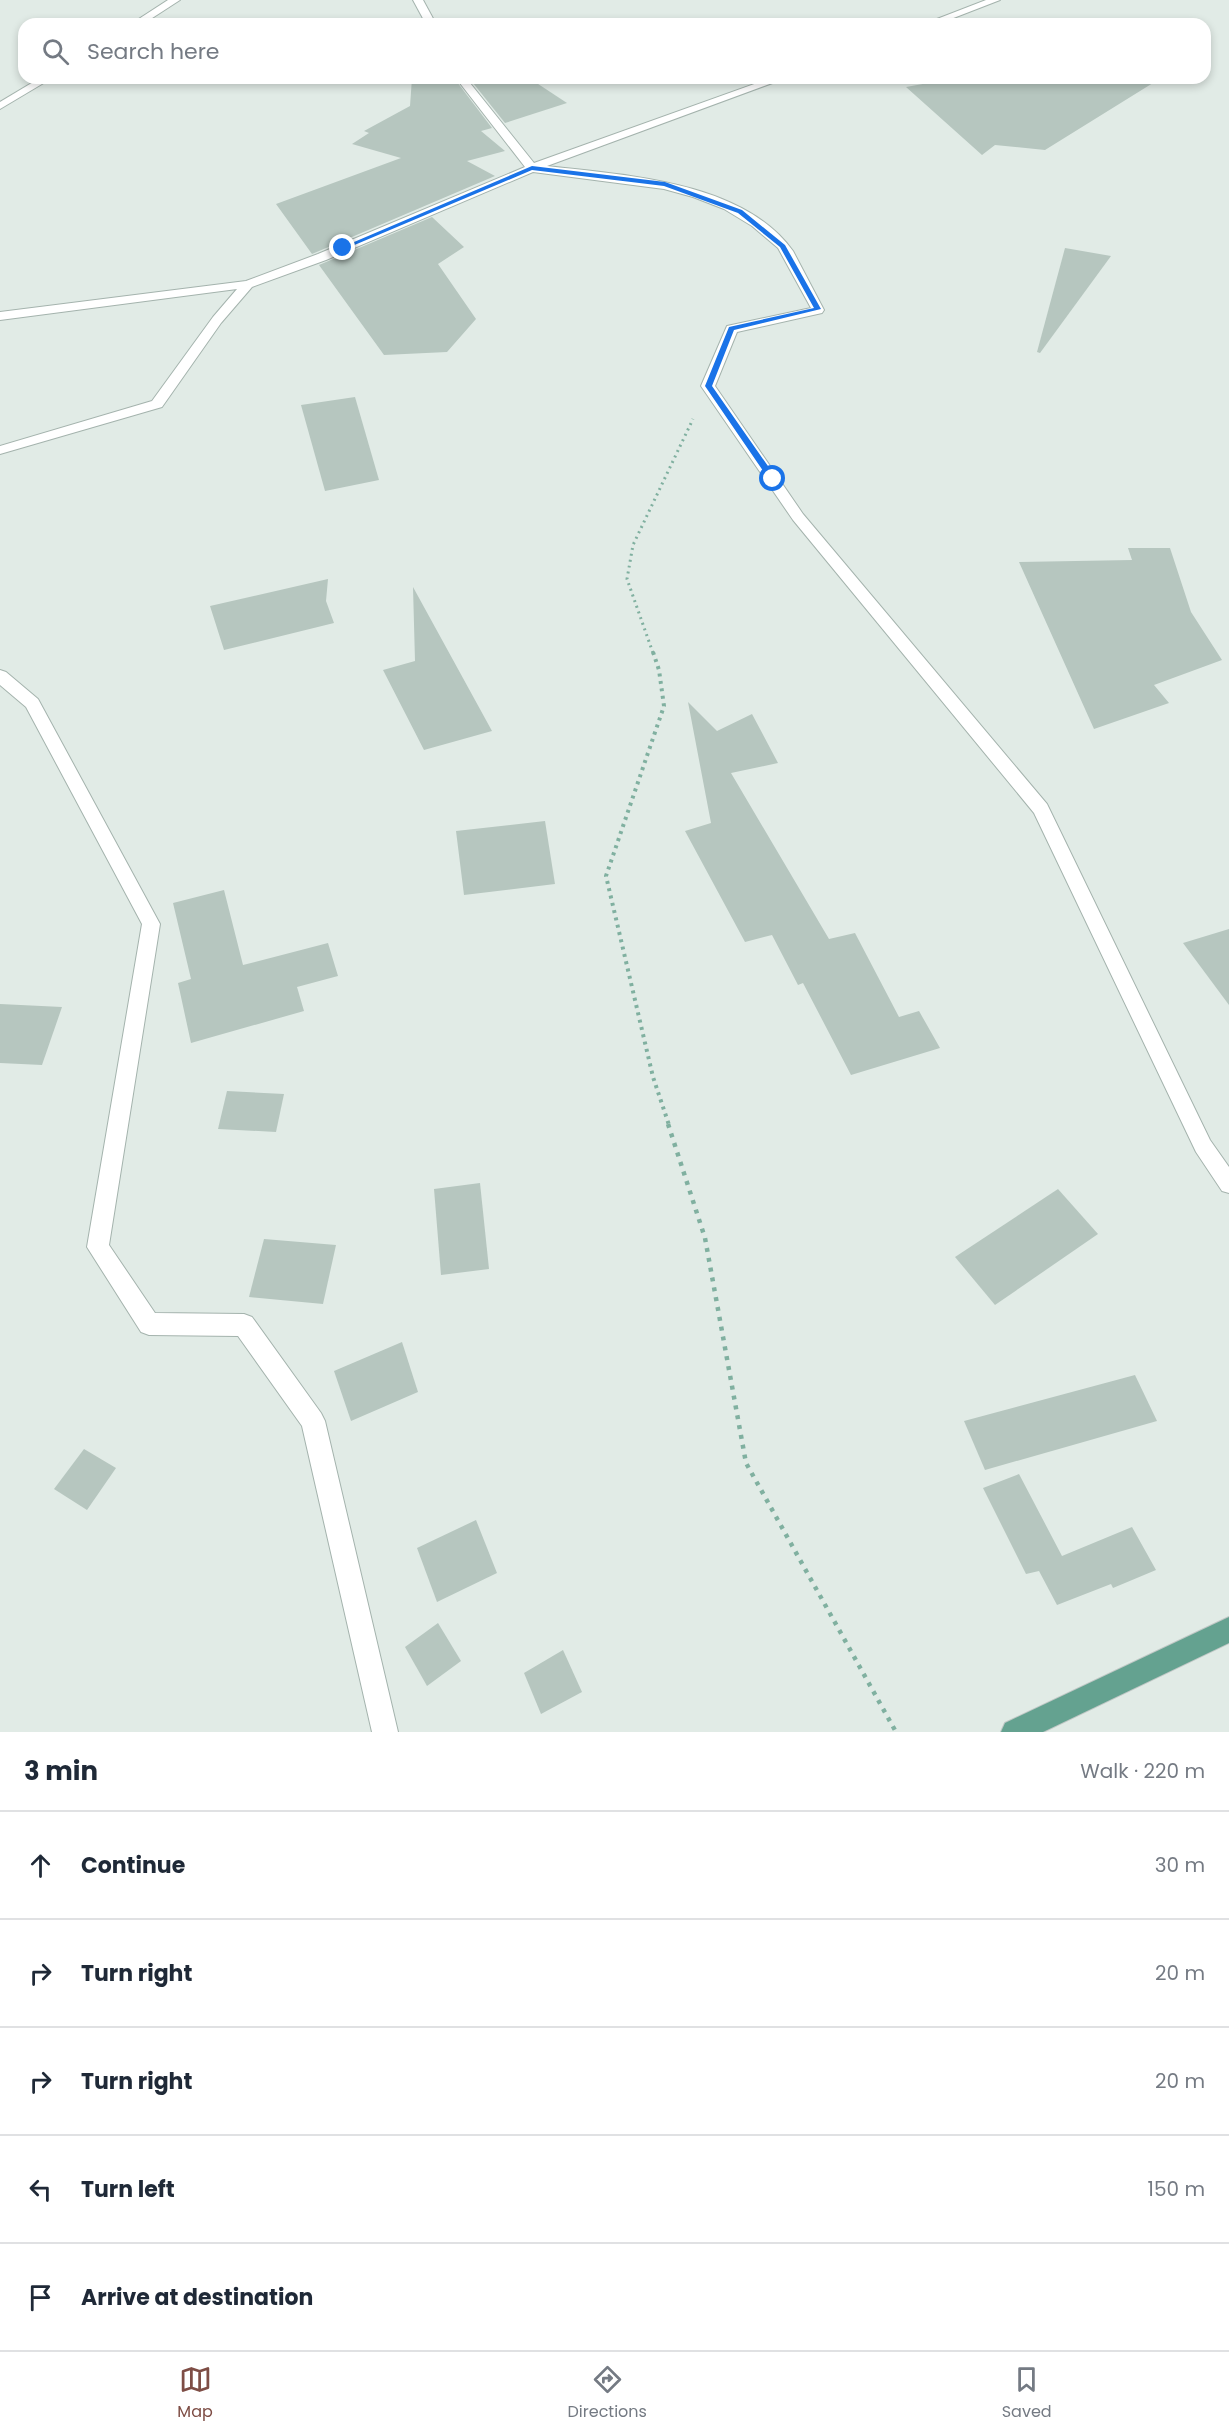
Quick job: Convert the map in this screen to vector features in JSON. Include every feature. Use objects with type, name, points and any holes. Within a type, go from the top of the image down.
[{"type":"main road","points":[[1014,1732],[1229,1630]]},
{"type":"street","points":[[146,18],[176,0]]},
{"type":"street","points":[[418,0],[428,18]]},
{"type":"street","points":[[946,18],[995,0]]},
{"type":"street","points":[[0,106],[37,84]]},
{"type":"street","points":[[466,84],[532,168],[665,184],[740,211],[783,246],[818,309],[732,329],[708,386],[798,517],[1041,809],[1203,1146],[1229,1184]]},
{"type":"street","points":[[0,316],[248,284],[322,257],[532,168],[764,84]]},
{"type":"street","points":[[0,450],[157,404],[217,320],[248,284]]},
{"type":"street","points":[[0,676],[32,703],[151,924],[98,1247],[149,1324],[244,1325],[313,1421],[385,1732]]},
{"type":"path","points":[[708,386],[633,545],[627,579],[659,670],[664,706],[606,876],[653,1077],[705,1238],[746,1463],[896,1732]]},
{"type":"building","points":[[412,84],[459,84],[492,128],[481,131],[505,151],[467,161],[495,176],[312,254],[276,204],[401,158],[352,144],[369,133],[364,131],[410,106]]},
{"type":"building","points":[[474,84],[538,84],[567,103],[505,123]]},
{"type":"building","points":[[923,84],[1151,84],[1045,150],[995,145],[982,155],[906,87]]},
{"type":"building","points":[[432,217],[464,247],[438,264],[476,319],[447,352],[384,355],[319,265]]},
{"type":"building","points":[[1065,248],[1111,256],[1040,353],[1037,352]]},
{"type":"building","points":[[355,397],[379,480],[325,491],[301,405]]},
{"type":"building","points":[[1128,548],[1170,548],[1191,612],[1222,660],[1154,685],[1169,703],[1094,729],[1019,562],[1132,560]]},
{"type":"building","points":[[328,579],[326,601],[334,623],[224,650],[210,606]]},
{"type":"building","points":[[413,587],[492,731],[424,750],[383,670],[415,661]]},
{"type":"building","points":[[688,702],[717,731],[752,714],[778,763],[731,773],[829,939],[855,933],[899,1017],[919,1011],[940,1048],[851,1075],[803,983],[798,985],[772,935],[745,942],[685,831],[711,823]]},
{"type":"building","points":[[545,821],[555,884],[464,895],[456,831]]},
{"type":"building","points":[[224,890],[243,965],[328,943],[338,976],[297,987],[304,1011],[191,1043],[178,983],[191,979],[173,903]]},
{"type":"building","points":[[1229,929],[1229,1005],[1183,943]]},
{"type":"building","points":[[0,1004],[62,1007],[42,1065],[0,1063]]},
{"type":"building","points":[[227,1091],[284,1094],[276,1132],[218,1129]]},
{"type":"building","points":[[480,1183],[489,1269],[441,1275],[434,1189]]},
{"type":"building","points":[[1058,1189],[1098,1234],[995,1305],[955,1257]]},
{"type":"building","points":[[264,1239],[336,1245],[323,1304],[249,1297]]},
{"type":"building","points":[[402,1342],[418,1392],[351,1421],[334,1371]]},
{"type":"building","points":[[1135,1375],[1157,1421],[985,1470],[964,1421]]},
{"type":"building","points":[[84,1449],[116,1468],[87,1510],[54,1489]]},
{"type":"building","points":[[1019,1474],[1062,1556],[1132,1527],[1156,1570],[1113,1588],[1111,1584],[1057,1605],[1039,1571],[1026,1574],[983,1488]]},
{"type":"building","points":[[476,1520],[497,1573],[437,1602],[417,1548]]},
{"type":"building","points":[[438,1623],[461,1661],[427,1686],[405,1647]]},
{"type":"building","points":[[563,1650],[582,1692],[541,1714],[524,1673]]},
{"type":"route","points":[[343,248],[532,168],[665,184],[740,211],[783,246],[818,309],[732,329],[708,386],[773,479]]}]
